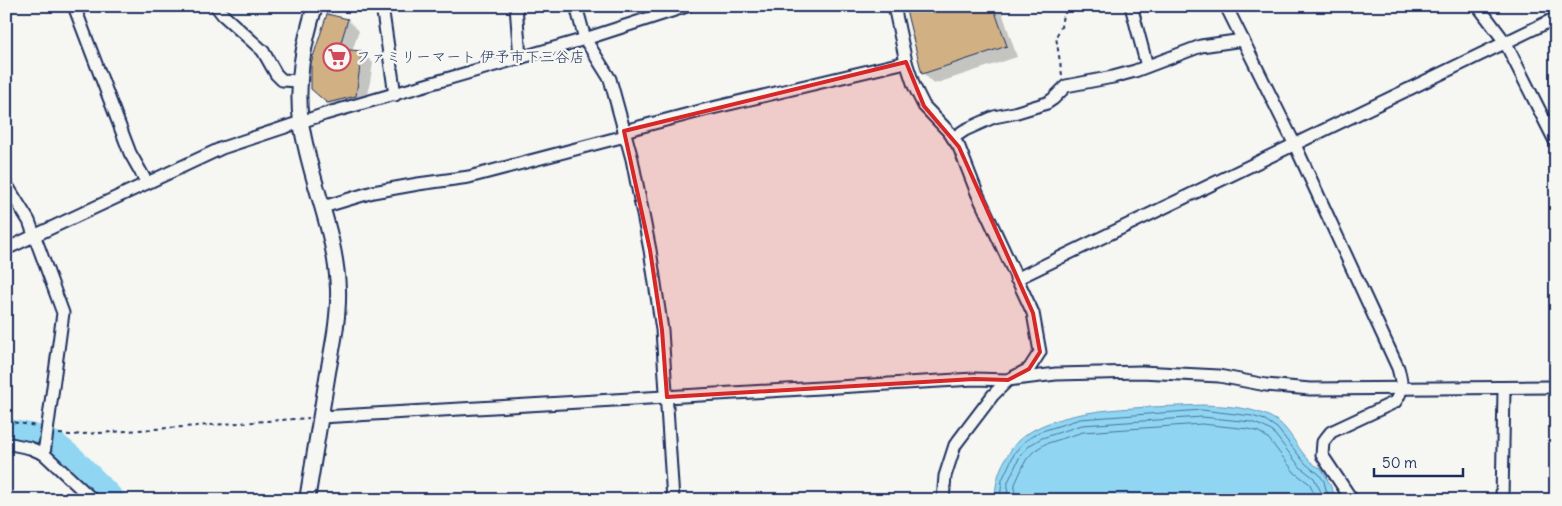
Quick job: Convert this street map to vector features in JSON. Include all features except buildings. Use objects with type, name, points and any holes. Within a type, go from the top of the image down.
[{"type":"street","points":[[74,6],[130,153],[147,184]]},
{"type":"street","points":[[216,6],[223,15],[263,51],[276,74],[282,80],[299,81]]},
{"type":"street","points":[[307,500],[336,327],[338,289],[332,239],[301,121],[299,81],[304,44],[315,6]]},
{"type":"street","points":[[382,6],[395,94]]},
{"type":"street","points":[[516,6],[520,58]]},
{"type":"street","points":[[576,6],[585,39],[610,79],[632,159],[650,250],[662,330],[673,500]]},
{"type":"street","points":[[6,249],[222,148],[301,121],[585,39],[687,6]]},
{"type":"street","points":[[894,6],[906,62],[924,106],[959,147],[1016,279],[1033,313],[1040,352],[1029,369],[1008,380],[993,395],[955,445],[945,476],[943,500]]},
{"type":"street","points":[[1131,6],[1147,66]]},
{"type":"street","points":[[1226,6],[1294,145],[1398,368],[1402,387],[1401,394],[1395,402],[1331,432],[1323,442],[1322,454],[1352,500]]},
{"type":"street","points":[[1478,6],[1505,42],[1556,143]]},
{"type":"street","points":[[1016,279],[1556,18]]},
{"type":"street","points":[[953,138],[965,130],[994,117],[1047,103],[1063,88],[1113,77],[1201,46],[1243,40]]},
{"type":"street","points":[[323,207],[373,192],[468,178],[704,110],[906,62]]},
{"type":"street","points":[[6,184],[29,221],[63,313],[44,454]]},
{"type":"street","points":[[321,417],[974,379],[1008,380],[1056,374],[1141,372],[1219,376],[1266,385],[1310,389],[1402,387],[1504,389],[1556,387]]},
{"type":"street","points":[[1502,500],[1504,389]]},
{"type":"street","points":[[6,443],[30,448],[44,454],[93,500]]},
{"type":"path","points":[[1063,88],[1056,37],[1061,27],[1063,14],[1075,6]]},
{"type":"path","points":[[6,421],[48,434],[70,435],[321,417]]},
{"type":"highlighted area","points":[[906,62],[924,106],[959,147],[1033,313],[1040,352],[1029,369],[1008,380],[974,379],[667,397],[662,330],[650,250],[624,131]]},
{"type":"water","points":[[1202,405],[1232,407],[1253,411],[1280,423],[1309,461],[1321,468],[1338,500],[995,500],[999,474],[1011,450],[1021,438],[1042,426],[1062,418],[1085,413],[1134,408]]},
{"type":"waterway","points":[[6,429],[33,434],[55,442],[75,458],[116,500]]},
{"type":"place","name":"ファミリーマート 伊予市下三谷店","points":[[337,57]]}]
